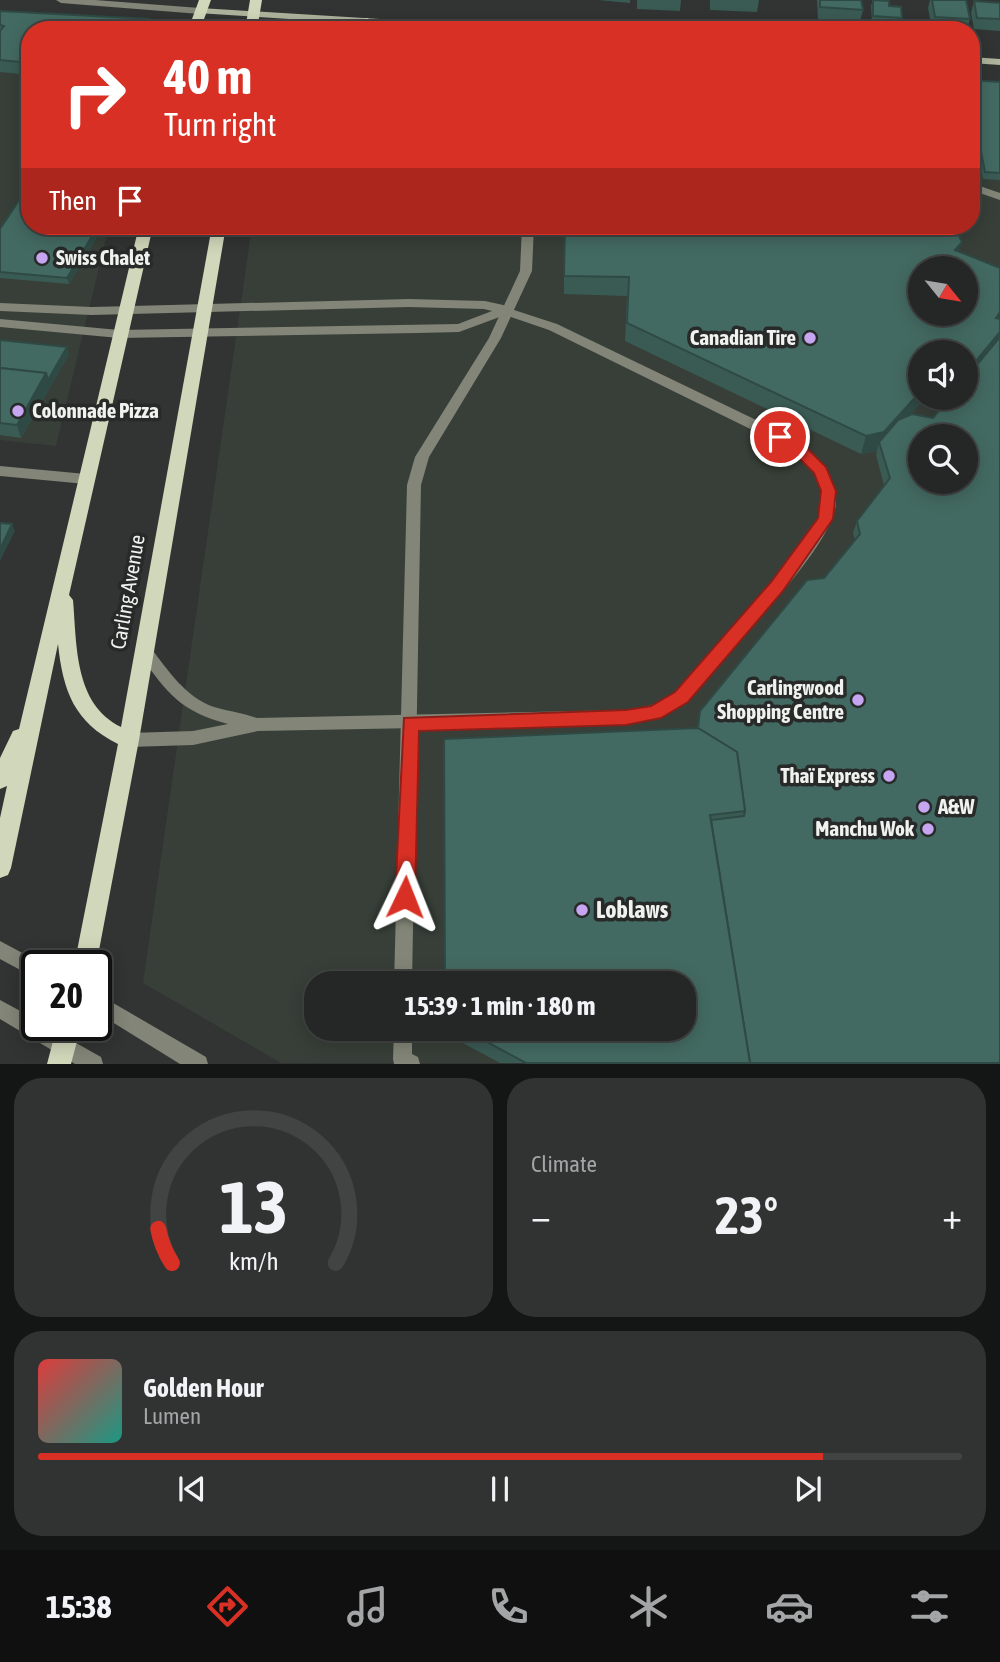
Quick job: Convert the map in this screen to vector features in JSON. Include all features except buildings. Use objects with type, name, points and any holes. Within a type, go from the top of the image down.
[{"type":"main road","points":[[252,21],[256,0]]},
{"type":"main road","points":[[202,5],[253,14],[368,21]]},
{"type":"main road","points":[[980,61],[1000,62]]},
{"type":"main road","points":[[0,868],[35,701],[144,235]]},
{"type":"main road","name":"Carling Avenue","points":[[88,950],[129,740],[217,235]]},
{"type":"main road","points":[[62,583],[71,680],[78,696],[97,724],[129,740]]},
{"type":"main road","points":[[0,780],[35,701]]},
{"type":"street","points":[[61,0],[202,5]]},
{"type":"street","points":[[980,189],[1000,197]]},
{"type":"street","points":[[403,971],[414,485],[422,457],[495,338],[526,271],[528,235]]},
{"type":"street","points":[[0,307],[127,310],[460,302],[508,310],[553,327],[797,446],[821,471],[828,491],[829,506],[821,528],[777,587],[681,697],[655,713],[626,718],[258,724],[193,738],[129,740]]},
{"type":"street","points":[[0,323],[119,334],[459,328],[508,310]]},
{"type":"street","points":[[0,471],[86,479]]},
{"type":"street","points":[[145,651],[184,700],[205,713],[258,724]]},
{"type":"street","points":[[0,950],[21,961]]},
{"type":"street","points":[[0,1009],[94,1063]]},
{"type":"street","points":[[112,1011],[199,1063]]},
{"type":"street","points":[[402,1041],[402,1059],[411,1063]]},
{"type":"shaded area","points":[[0,15],[21,26],[21,235],[107,235],[56,446],[0,440]]},
{"type":"shaded area","points":[[980,84],[1000,85],[1000,1063],[281,1063],[143,983],[251,235],[980,235]]},
{"type":"place","name":"Swiss Chalet","points":[[42,258]]},
{"type":"place","name":"Canadian Tire","points":[[810,338]]},
{"type":"place","name":"Colonnade Pizza","points":[[18,411]]},
{"type":"place","name":"Carlingwood Shopping Centre","points":[[858,700]]},
{"type":"place","name":"Thaï Express","points":[[889,776]]},
{"type":"place","name":"A&W","points":[[924,807]]},
{"type":"place","name":"Manchu Wok","points":[[928,829]]},
{"type":"place","name":"Loblaws","points":[[582,910]]},
{"type":"route","points":[[405,897],[410,723],[626,718],[655,713],[681,697],[777,587],[825,519],[829,506],[828,491],[821,471],[797,446],[780,437]]}]
